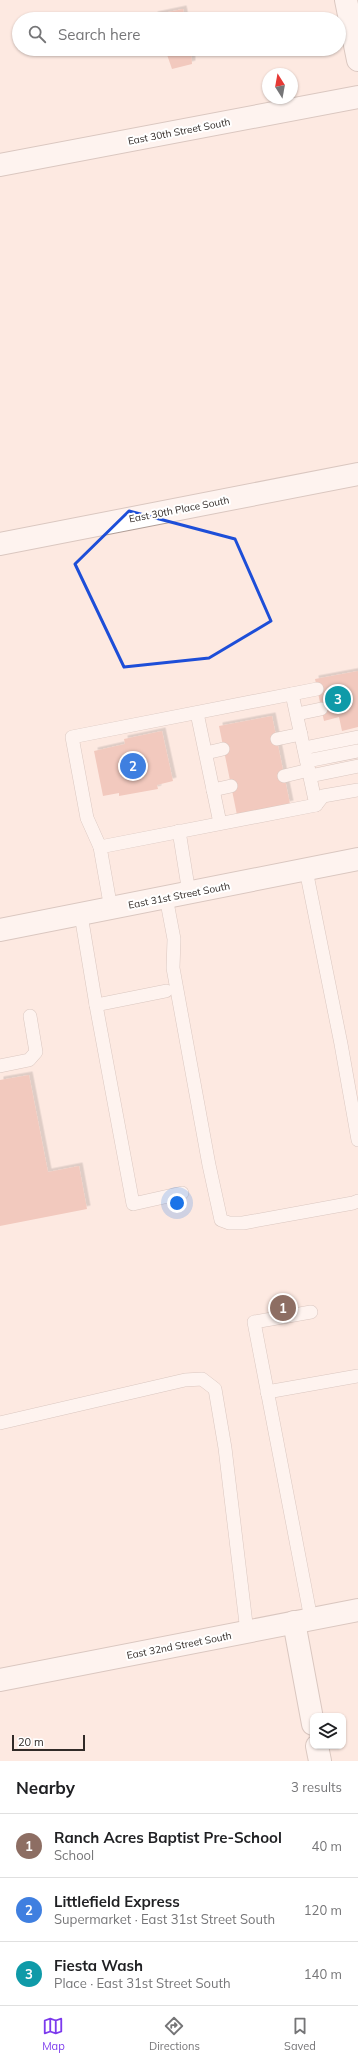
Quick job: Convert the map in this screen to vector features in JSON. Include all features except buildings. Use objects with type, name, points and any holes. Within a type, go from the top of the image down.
[{"type":"street","points":[[346,0],[358,60]]},
{"type":"street","name":"East 30th Street South","points":[[0,165],[358,97]]},
{"type":"street","name":"East 30th Place South","points":[[0,544],[358,474]]},
{"type":"street","name":"East 31st Street South","points":[[0,930],[358,859]]},
{"type":"street","name":"East 32nd Street South","points":[[0,1680],[358,1610]]},
{"type":"street","points":[[302,1621],[312,1713]]},
{"type":"street","points":[[318,1749],[320,1761]]},
{"type":"lane","points":[[111,908],[100,847],[87,818],[72,737],[317,689]]},
{"type":"lane","points":[[292,694],[316,805]]},
{"type":"lane","points":[[297,714],[321,709]]},
{"type":"lane","points":[[198,713],[220,823]]},
{"type":"lane","points":[[277,739],[301,734]]},
{"type":"lane","points":[[304,748],[358,737]]},
{"type":"lane","points":[[206,753],[223,749]]},
{"type":"lane","points":[[284,776],[309,769],[358,751]]},
{"type":"lane","points":[[309,769],[358,766]]},
{"type":"lane","points":[[213,790],[231,786]]},
{"type":"lane","points":[[100,847],[316,805],[323,796],[358,790]]},
{"type":"lane","points":[[179,832],[189,893]]},
{"type":"lane","points":[[306,870],[341,1044],[358,1140]]},
{"type":"lane","points":[[166,897],[174,939],[172,968],[209,1165],[221,1220],[229,1223],[243,1223],[358,1201]]},
{"type":"lane","points":[[81,915],[133,1204],[182,1194]]},
{"type":"lane","points":[[96,1005],[166,991]]},
{"type":"lane","points":[[0,1066],[29,1060],[36,1052],[30,1016]]},
{"type":"lane","points":[[302,1621],[267,1392],[254,1322],[311,1312]]},
{"type":"lane","points":[[267,1392],[358,1376]]},
{"type":"lane","points":[[0,1423],[185,1380],[202,1380],[215,1389],[226,1456],[247,1632]]},
{"type":"highlighted area","points":[[129,511],[235,539],[271,621],[209,658],[124,667],[75,564]]},
{"type":"place","name":"Fiesta Wash","points":[[338,699]]},
{"type":"place","name":"Littlefield Express","points":[[133,766]]},
{"type":"place","name":"Ranch Acres Baptist Pre-School","points":[[283,1308]]}]
